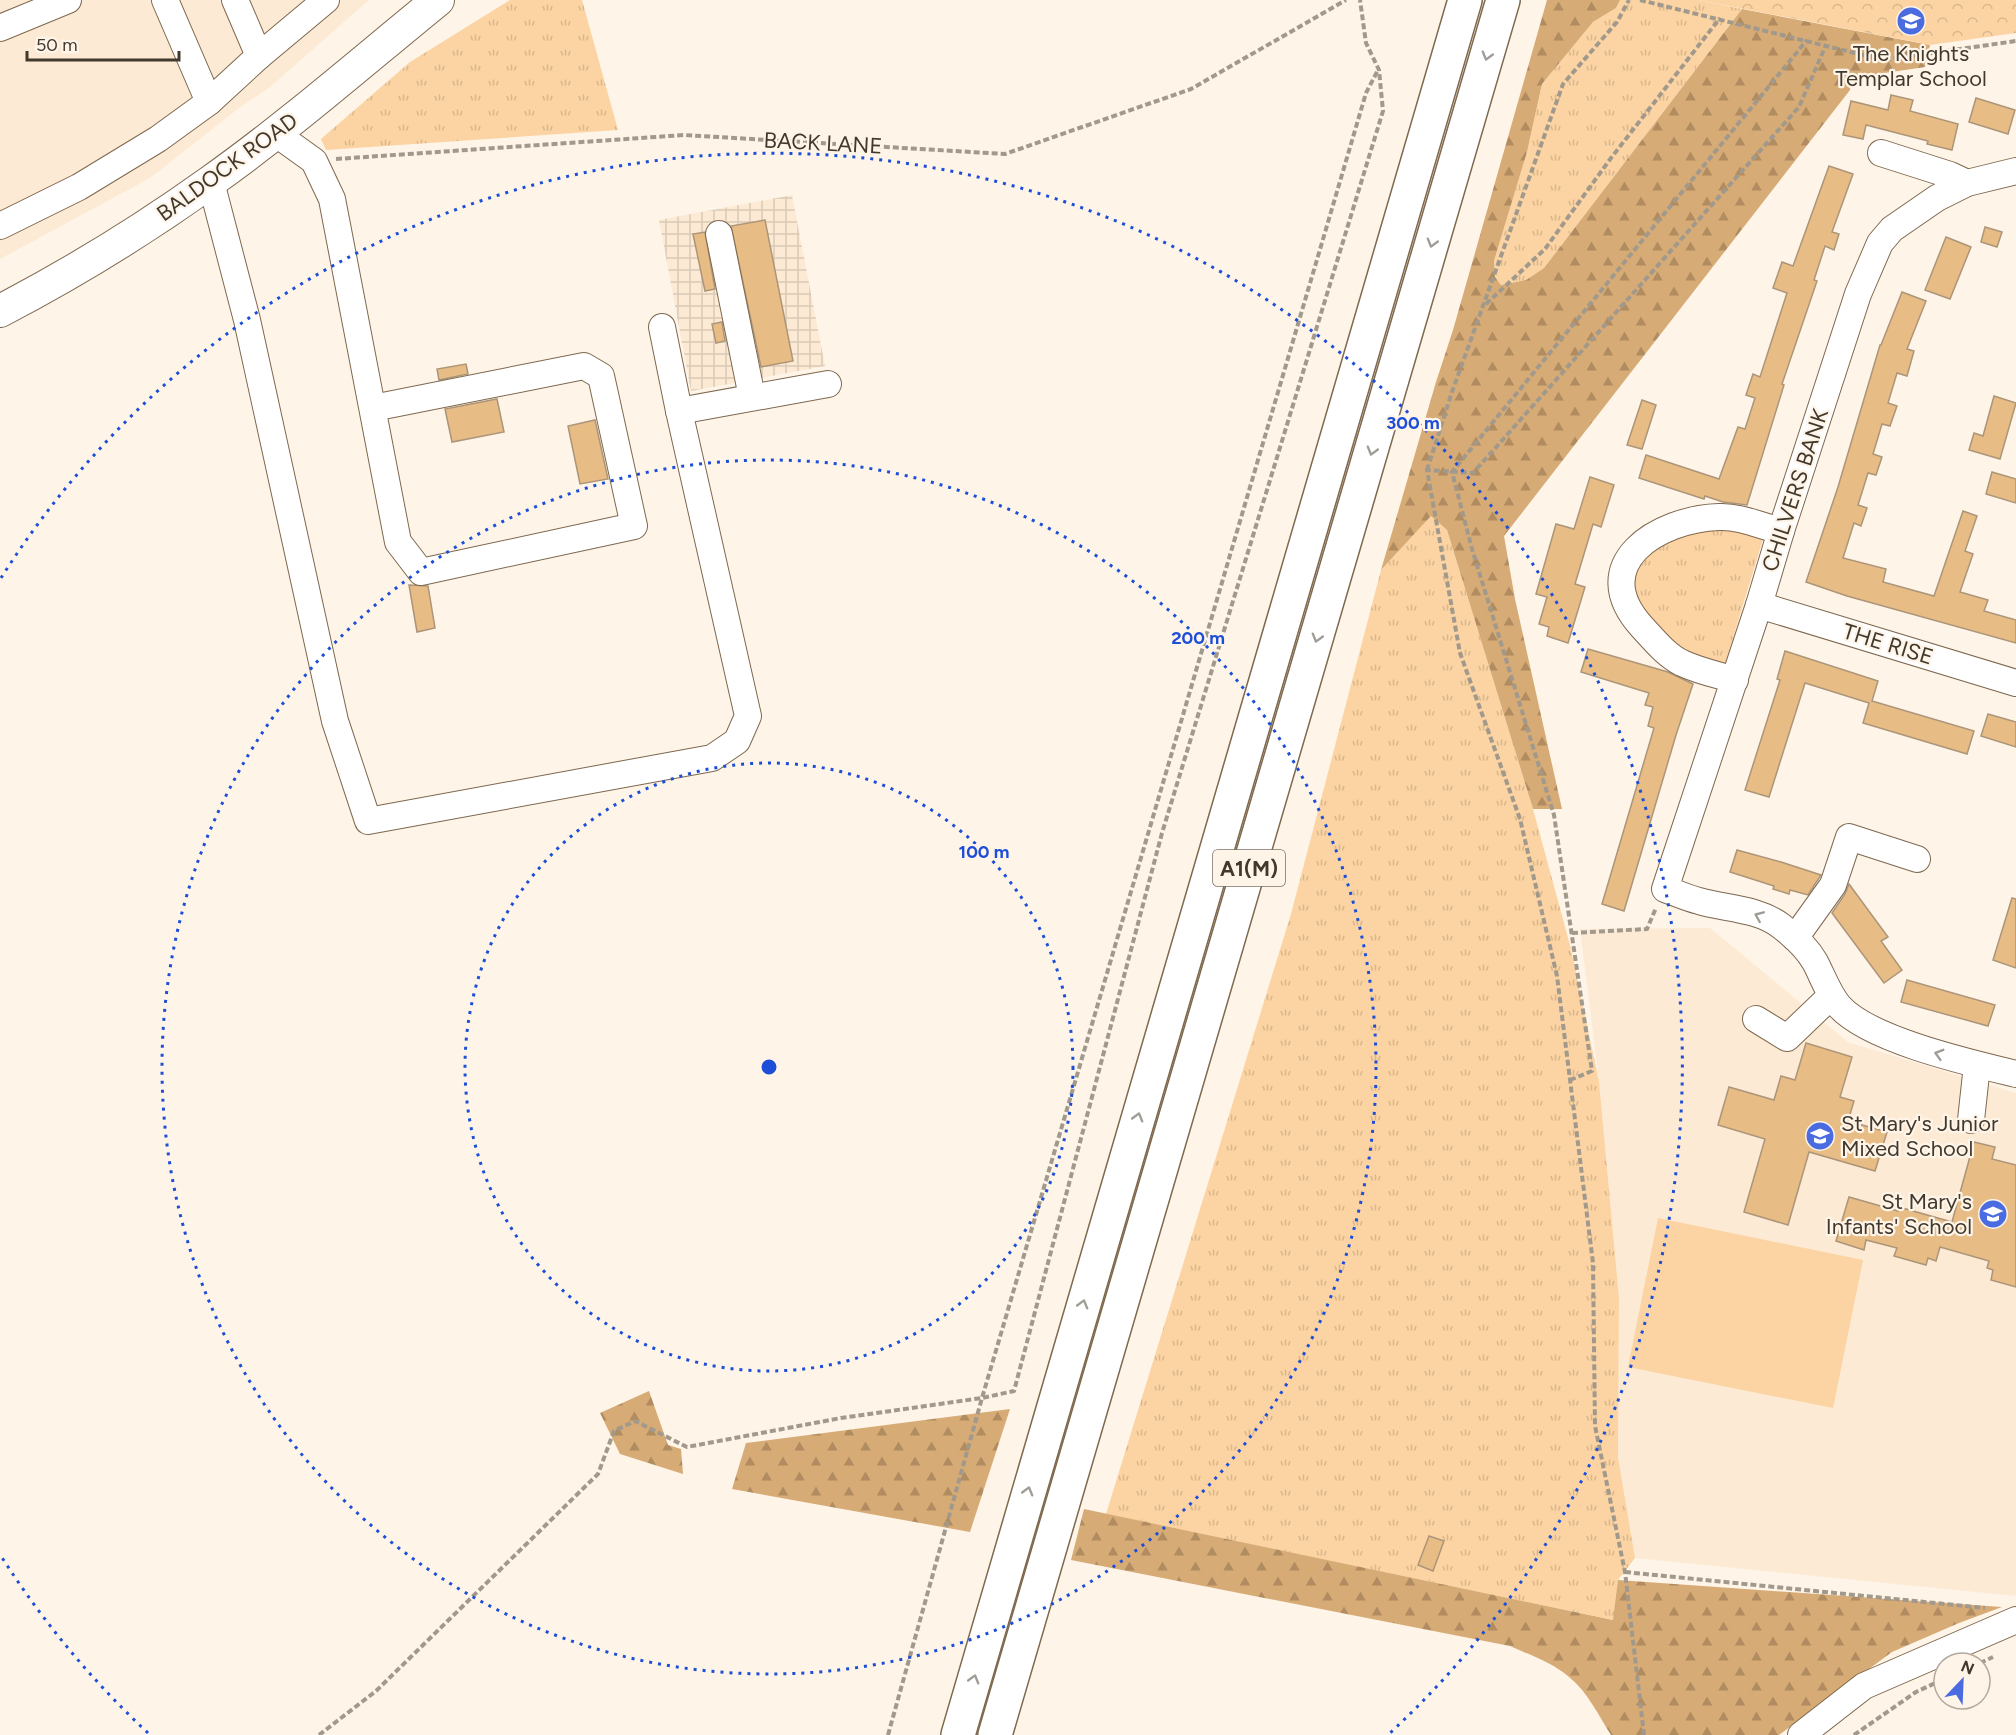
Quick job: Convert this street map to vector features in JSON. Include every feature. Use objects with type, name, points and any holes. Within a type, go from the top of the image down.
[{"type":"highway","name":"A1(M)","points":[[958,1735],[1465,0]]},
{"type":"highway","name":"A1(M)","points":[[995,1735],[1503,0]]},
{"type":"main road","name":"BALDOCK ROAD","points":[[0,311],[49,285],[137,232],[211,182],[275,133],[438,0]]},
{"type":"street","points":[[0,28],[68,0]]},
{"type":"street","points":[[165,0],[209,102]]},
{"type":"street","points":[[235,0],[259,56]]},
{"type":"street","points":[[0,226],[79,187],[159,139],[209,102],[259,56],[327,0]]},
{"type":"street","points":[[275,133],[314,161],[332,199],[398,542],[421,572],[634,525],[601,376],[584,366],[373,408]]},
{"type":"street","points":[[1881,153],[1950,175],[1966,183]]},
{"type":"street","name":"CHILVERS BANK","points":[[1665,889],[1735,680],[1858,294],[1880,243],[1902,221],[1937,198],[1966,183],[2016,171]]},
{"type":"street","points":[[211,182],[250,331],[335,721],[368,821],[712,758],[737,741],[748,716],[662,327]]},
{"type":"street","points":[[719,234],[752,398]]},
{"type":"street","points":[[679,411],[828,384]]},
{"type":"street","points":[[1735,680],[1681,663],[1666,652],[1628,608],[1623,596],[1623,573],[1636,547],[1654,534],[1678,524],[1720,517],[1736,518],[1781,531]]},
{"type":"street","name":"THE RISE","points":[[1759,605],[2016,683]]},
{"type":"street","points":[[1795,938],[1833,885],[1849,837],[1917,860]]},
{"type":"street","points":[[1665,889],[1700,902],[1741,908],[1779,924],[1814,960],[1831,996],[1849,1016],[1875,1030],[1926,1050],[2016,1074]]},
{"type":"street","points":[[1756,1019],[1787,1038],[1831,996]]},
{"type":"street","points":[[1971,1120],[1977,1065]]},
{"type":"street","points":[[1801,1735],[1864,1686],[2016,1620]]},
{"type":"path","name":"BACK LANE","points":[[314,161],[684,135],[1005,154],[1191,88],[1346,0]]},
{"type":"path","points":[[319,1735],[376,1691],[598,1474],[614,1431],[635,1421],[687,1447],[841,1418],[982,1398],[1014,1390],[1162,833],[1383,111],[1379,70],[1366,43],[1360,0]]},
{"type":"path","points":[[1629,0],[1617,22],[1563,84],[1452,392],[1427,470],[1460,653],[1520,819],[1557,976],[1593,1263],[1595,1426],[1625,1572],[1644,1735]]},
{"type":"path","points":[[1640,0],[1883,60],[2016,41]]},
{"type":"path","points":[[1485,305],[1545,249],[1611,158],[1720,18]]},
{"type":"path","points":[[1452,472],[1807,40]]},
{"type":"path","points":[[1427,470],[1473,473],[1798,107],[1826,45]]},
{"type":"path","points":[[888,1735],[982,1398],[1366,93],[1379,70]]},
{"type":"path","points":[[1452,472],[1479,571],[1554,815],[1592,1071],[1570,1080]]},
{"type":"path","points":[[1572,933],[1647,929],[1665,889]]},
{"type":"path","points":[[1625,1572],[1992,1608]]},
{"type":"path","points":[[1854,1735],[1916,1692],[1932,1685]]},
{"type":"shaded area","points":[[0,0],[369,0],[270,87],[239,108],[150,178],[0,259]]},
{"type":"shaded area","points":[[792,195],[825,366],[691,391],[659,220]]},
{"type":"shaded area","points":[[1710,928],[1848,1042],[2016,1093],[2016,1596],[1635,1558],[1618,1457],[1619,1298],[1599,1081],[1580,929]]},
{"type":"green space","points":[[510,0],[582,0],[618,130],[326,150],[321,139],[410,62]]},
{"type":"green space","points":[[1547,0],[1620,0],[1616,8],[1593,22],[1542,84],[1527,152],[1494,261],[1495,277],[1501,285],[1526,280],[1544,268],[1742,9],[1930,45],[1925,67],[1851,78],[1850,90],[1504,536],[1515,599],[1562,809],[1533,809],[1447,530],[1431,516],[1381,570],[1453,330]]},
{"type":"green space","points":[[1620,0],[1698,0],[1742,9],[1544,268],[1526,280],[1501,285],[1495,277],[1494,261],[1527,152],[1542,84],[1593,22],[1616,8]]},
{"type":"green space","name":"The Knights Templar School","points":[[1698,0],[2016,0],[2016,33],[1930,45]]},
{"type":"green space","points":[[1431,516],[1447,530],[1533,809],[1570,945],[1599,1081],[1619,1298],[1618,1457],[1635,1558],[1618,1580],[1614,1620],[1106,1514],[1291,914],[1381,570]]},
{"type":"green space","points":[[1714,521],[1757,532],[1763,539],[1725,664],[1719,667],[1685,660],[1640,617],[1630,579],[1640,555]]},
{"type":"green space","points":[[1658,1218],[1863,1260],[1833,1408],[1628,1367]]},
{"type":"green space","points":[[649,1391],[668,1445],[681,1449],[683,1474],[620,1454],[600,1413]]},
{"type":"green space","points":[[1010,1409],[970,1532],[732,1489],[746,1443]]},
{"type":"green space","points":[[1084,1509],[1613,1620],[1618,1580],[2002,1607],[1892,1652],[1779,1735],[1611,1735],[1587,1696],[1569,1677],[1549,1663],[1510,1646],[1071,1560]]},
{"type":"building","points":[[1891,95],[1913,100],[1910,111],[1958,124],[1952,150],[1927,144],[1928,141],[1866,125],[1863,139],[1843,135],[1851,101],[1888,110]]},
{"type":"building","points":[[1976,98],[2015,110],[2008,134],[1969,122]]},
{"type":"building","points":[[1829,166],[1853,174],[1832,232],[1839,234],[1834,250],[1825,246],[1814,280],[1817,281],[1782,384],[1784,385],[1747,505],[1723,502],[1705,496],[1704,499],[1639,478],[1646,455],[1719,479],[1738,427],[1745,429],[1755,398],[1746,395],[1753,374],[1760,377],[1787,293],[1773,288],[1782,262],[1793,266]]},
{"type":"building","points":[[765,220],[793,361],[761,367],[731,226]]},
{"type":"building","points":[[1985,227],[2002,232],[1997,247],[1981,242]]},
{"type":"building","points":[[705,232],[715,289],[705,291],[693,234]]},
{"type":"building","points":[[1946,237],[1971,247],[1950,299],[1925,290]]},
{"type":"building","points":[[1902,292],[1926,301],[1907,349],[1914,351],[1907,376],[1897,373],[1888,403],[1897,406],[1890,426],[1882,424],[1873,454],[1882,457],[1876,475],[1868,473],[1858,505],[1867,508],[1861,526],[1854,523],[1843,558],[1886,569],[1883,582],[1934,596],[1963,511],[1977,516],[1965,551],[1973,554],[1960,592],[1988,600],[1984,611],[2016,620],[2016,643],[1847,596],[1806,582],[1838,487],[1880,345]]},
{"type":"building","points":[[722,322],[725,341],[716,343],[712,324]]},
{"type":"building","points":[[466,364],[468,374],[439,380],[437,369]]},
{"type":"building","points":[[1994,396],[2016,403],[2000,459],[1969,450],[1974,433],[1983,436]]},
{"type":"building","points":[[497,399],[504,432],[452,442],[445,409]]},
{"type":"building","points":[[1642,400],[1656,405],[1642,449],[1627,445]]},
{"type":"building","points":[[595,420],[608,479],[580,484],[568,426]]},
{"type":"building","points":[[1992,472],[2016,479],[2016,503],[1986,494]]},
{"type":"building","points":[[1590,477],[1614,485],[1601,527],[1593,524],[1575,584],[1585,587],[1568,643],[1547,636],[1549,627],[1539,624],[1547,597],[1536,594],[1556,524],[1574,529]]},
{"type":"building","points":[[409,585],[428,586],[435,628],[417,632]]},
{"type":"building","points":[[1588,649],[1668,672],[1693,684],[1624,911],[1602,904],[1654,728],[1648,726],[1653,707],[1645,705],[1649,693],[1581,672]]},
{"type":"building","points":[[1785,651],[1878,681],[1872,701],[1974,731],[1967,754],[1863,723],[1869,703],[1805,683],[1769,797],[1745,790],[1780,680],[1777,679]]},
{"type":"building","points":[[1988,714],[2016,722],[2016,747],[1981,736]]},
{"type":"building","points":[[1737,850],[1821,875],[1808,895],[1790,890],[1789,894],[1773,889],[1774,886],[1730,872]]},
{"type":"building","points":[[1849,884],[1888,937],[1881,941],[1902,970],[1884,983],[1832,913]]},
{"type":"building","points":[[2012,898],[2016,899],[2016,968],[1993,960]]},
{"type":"building","points":[[1907,980],[1995,1005],[1988,1026],[1901,1002]]},
{"type":"building","name":"St Mary's Junior Mixed School","points":[[1806,1043],[1852,1057],[1840,1097],[1854,1101],[1848,1121],[1887,1132],[1875,1171],[1809,1152],[1788,1225],[1744,1212],[1765,1139],[1718,1125],[1729,1087],[1774,1100],[1781,1076],[1795,1080]]},
{"type":"building","name":"St Mary's Infants' School","points":[[1974,1142],[1995,1147],[1992,1159],[2016,1165],[2016,1287],[1991,1280],[1993,1270],[1987,1268],[1989,1261],[1940,1247],[1936,1261],[1928,1258],[1926,1265],[1894,1256],[1897,1248],[1866,1240],[1864,1250],[1836,1241],[1849,1197],[1898,1211],[1899,1207],[1952,1222]]},
{"type":"building","points":[[1429,1536],[1444,1541],[1433,1571],[1418,1565]]},
{"type":"place","name":"The Knights Templar School","points":[[1911,21]]},
{"type":"place","name":"St Mary's Junior Mixed School","points":[[1820,1136]]},
{"type":"place","name":"St Mary's Infants' School","points":[[1993,1214]]}]
